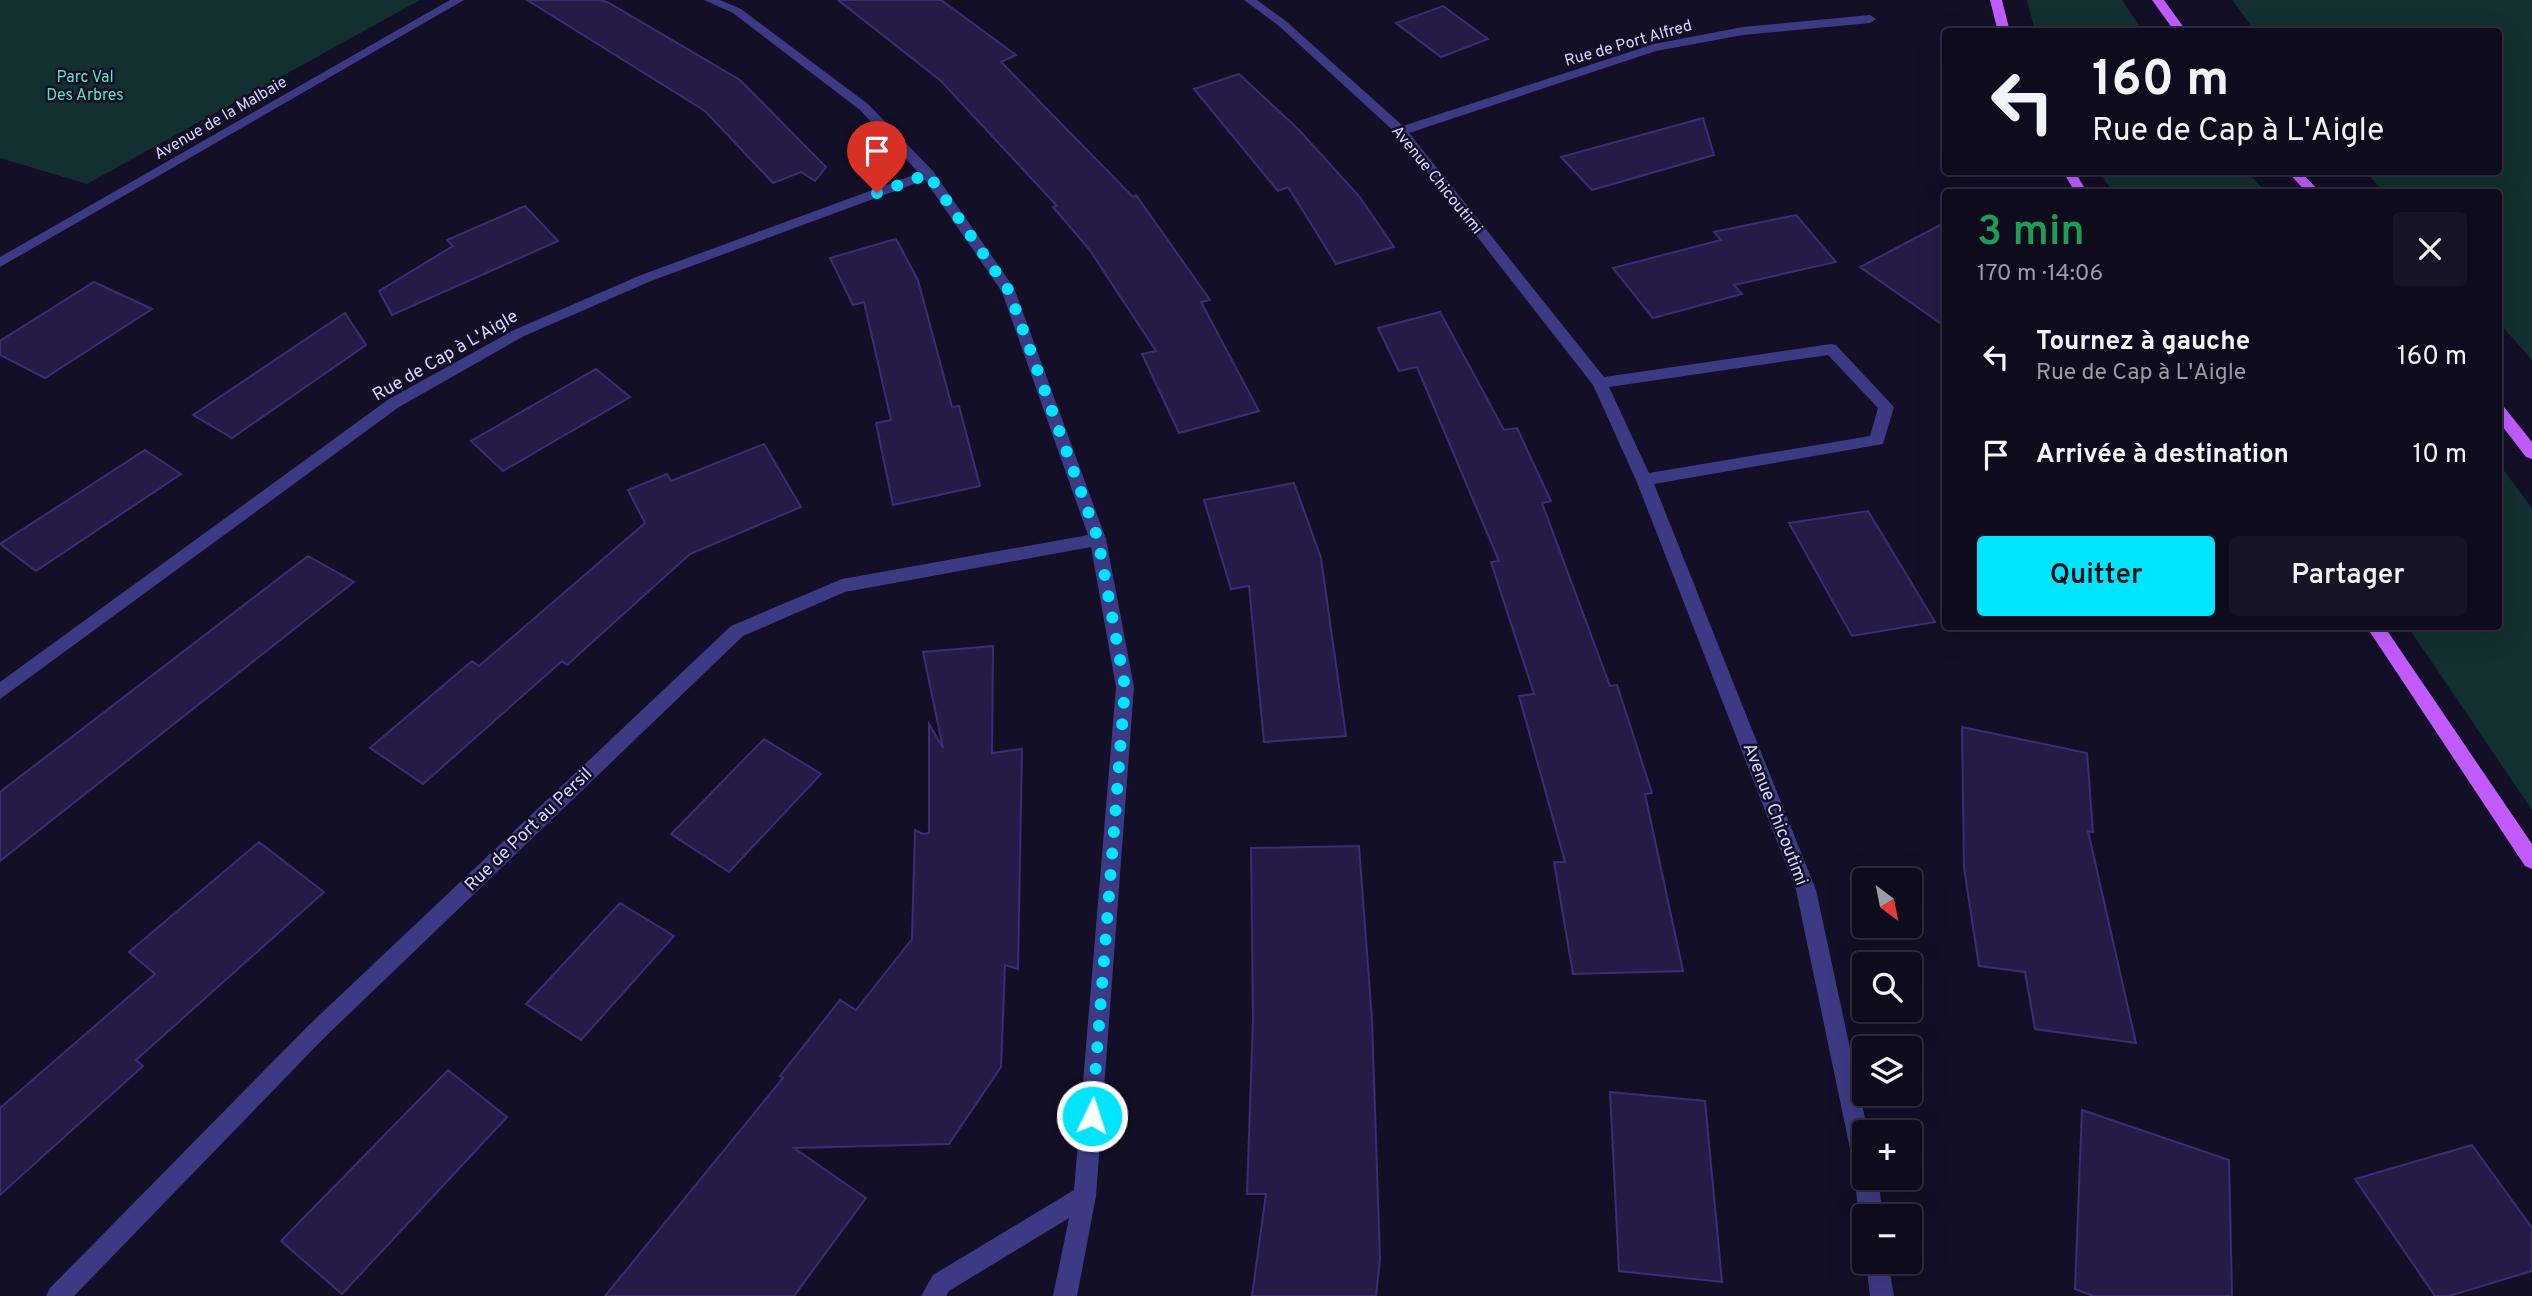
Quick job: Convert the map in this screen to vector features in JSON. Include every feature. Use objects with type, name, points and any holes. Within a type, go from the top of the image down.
[{"type":"main road","points":[[1996,0],[2003,28]]},
{"type":"main road","points":[[2158,0],[2178,28]]},
{"type":"main road","points":[[2297,175],[2309,189]]},
{"type":"main road","points":[[2502,415],[2532,453]]},
{"type":"main road","points":[[2377,630],[2532,860]]},
{"type":"street","name":"Avenue de la Malbaie","points":[[0,263],[458,0]]},
{"type":"street","points":[[710,0],[737,11],[864,107],[928,174],[1009,291],[1098,539],[1125,687],[1085,1196],[1065,1296]]},
{"type":"street","name":"Avenue Chicoutimi","points":[[1250,0],[1283,24],[1401,131],[1600,383],[1644,480],[1806,890],[1855,1120]]},
{"type":"street","name":"Rue de Port Alfred","points":[[1401,131],[1654,48],[1743,30],[1870,19]]},
{"type":"street","name":"Rue de Cap à L'Aigle","points":[[0,692],[394,403],[508,340],[646,278],[928,174]]},
{"type":"street","points":[[1600,383],[1830,349],[1886,407],[1877,440],[1644,480]]},
{"type":"street","name":"Rue de Port au Persil","points":[[58,1296],[317,1031],[737,631],[842,586],[1098,539]]},
{"type":"street","points":[[933,1296],[941,1283],[1085,1196]]},
{"type":"street","points":[[1878,1274],[1881,1296]]},
{"type":"green space","name":"Parc Val Des Arbres","points":[[0,0],[420,0],[87,184],[0,158]]},
{"type":"green space","points":[[2027,0],[2122,0],[2141,28],[2034,28]]},
{"type":"green space","points":[[2232,0],[2532,0],[2532,360],[2502,326],[2502,189],[2381,189],[2368,175],[2502,175],[2502,28],[2253,28]]},
{"type":"green space","points":[[2101,175],[2250,175],[2263,189],[2111,189]]},
{"type":"green space","points":[[2502,468],[2532,508],[2532,810],[2410,630],[2502,630]]},
{"type":"building","points":[[527,0],[601,0],[609,3],[740,80],[826,167],[815,181],[801,172],[773,183],[705,111]]},
{"type":"building","points":[[838,0],[941,0],[1016,55],[1001,62],[1133,197],[1136,195],[1210,300],[1201,302],[1259,411],[1179,433],[1142,354],[1156,351],[1089,249],[1053,207],[1057,206],[941,81]]},
{"type":"building","points":[[1443,6],[1488,39],[1441,57],[1396,23]]},
{"type":"building","points":[[1239,74],[1299,130],[1359,196],[1394,247],[1336,264],[1288,187],[1278,191],[1194,89]]},
{"type":"building","points":[[1703,118],[1714,155],[1592,190],[1561,157]]},
{"type":"building","points":[[525,206],[558,241],[392,315],[379,291],[453,246],[447,240]]},
{"type":"building","points":[[1796,215],[1836,262],[1734,285],[1742,294],[1653,318],[1613,268],[1721,240],[1714,232]]},
{"type":"building","points":[[1942,224],[1942,324],[1860,267]]},
{"type":"building","points":[[896,239],[918,280],[952,407],[959,406],[980,486],[893,505],[876,423],[891,420],[864,302],[853,305],[830,258]]},
{"type":"building","points":[[94,282],[152,309],[45,378],[0,355],[0,341]]},
{"type":"building","points":[[1440,312],[1504,430],[1517,428],[1551,501],[1542,503],[1610,686],[1617,685],[1652,793],[1645,794],[1683,971],[1573,974],[1554,862],[1565,862],[1519,696],[1534,694],[1491,562],[1499,561],[1417,367],[1399,371],[1378,328]]},
{"type":"building","points":[[345,313],[366,345],[232,438],[193,415]]},
{"type":"building","points":[[596,369],[630,397],[503,471],[471,441]]},
{"type":"building","points":[[764,444],[801,507],[690,554],[567,665],[562,661],[423,784],[370,748],[472,661],[479,666],[645,523],[628,490],[667,474],[671,481]]},
{"type":"building","points":[[145,450],[181,474],[36,571],[0,544]]},
{"type":"building","points":[[1294,483],[1321,558],[1346,736],[1264,742],[1249,586],[1231,589],[1204,500]]},
{"type":"building","points":[[1868,511],[1935,622],[1852,636],[1789,523]]},
{"type":"building","points":[[308,556],[354,582],[0,861],[0,792]]},
{"type":"building","points":[[993,646],[992,753],[1022,749],[1018,969],[1005,965],[1001,1067],[949,1144],[794,1148],[866,1198],[794,1296],[605,1296],[783,1078],[780,1076],[840,1000],[856,1010],[912,939],[915,830],[923,834],[929,833],[929,724],[943,748],[923,652]]},
{"type":"building","points":[[1962,727],[2087,753],[2093,832],[2088,831],[2136,1043],[2035,1029],[2025,972],[1979,966],[1964,868]]},
{"type":"building","points":[[764,739],[821,774],[729,872],[671,834]]},
{"type":"building","points":[[259,842],[324,892],[136,1060],[143,1066],[0,1195],[0,1108],[155,974],[129,952]]},
{"type":"building","points":[[1359,846],[1372,1020],[1380,1259],[1376,1296],[1252,1296],[1266,1194],[1247,1194],[1253,1019],[1251,848]]},
{"type":"building","points":[[620,903],[674,936],[581,1040],[526,1004]]},
{"type":"building","points":[[448,1070],[507,1117],[342,1294],[281,1241]]},
{"type":"building","points":[[1610,1092],[1705,1101],[1722,1282],[1619,1271]]},
{"type":"building","points":[[2082,1110],[2229,1160],[2232,1296],[2093,1296],[2075,1289]]},
{"type":"building","points":[[2472,1145],[2532,1228],[2532,1271],[2449,1296],[2435,1296],[2355,1179]]},
{"type":"route","points":[[877,193],[928,174],[1009,291],[1098,539],[1125,687],[1092,1116]]}]
